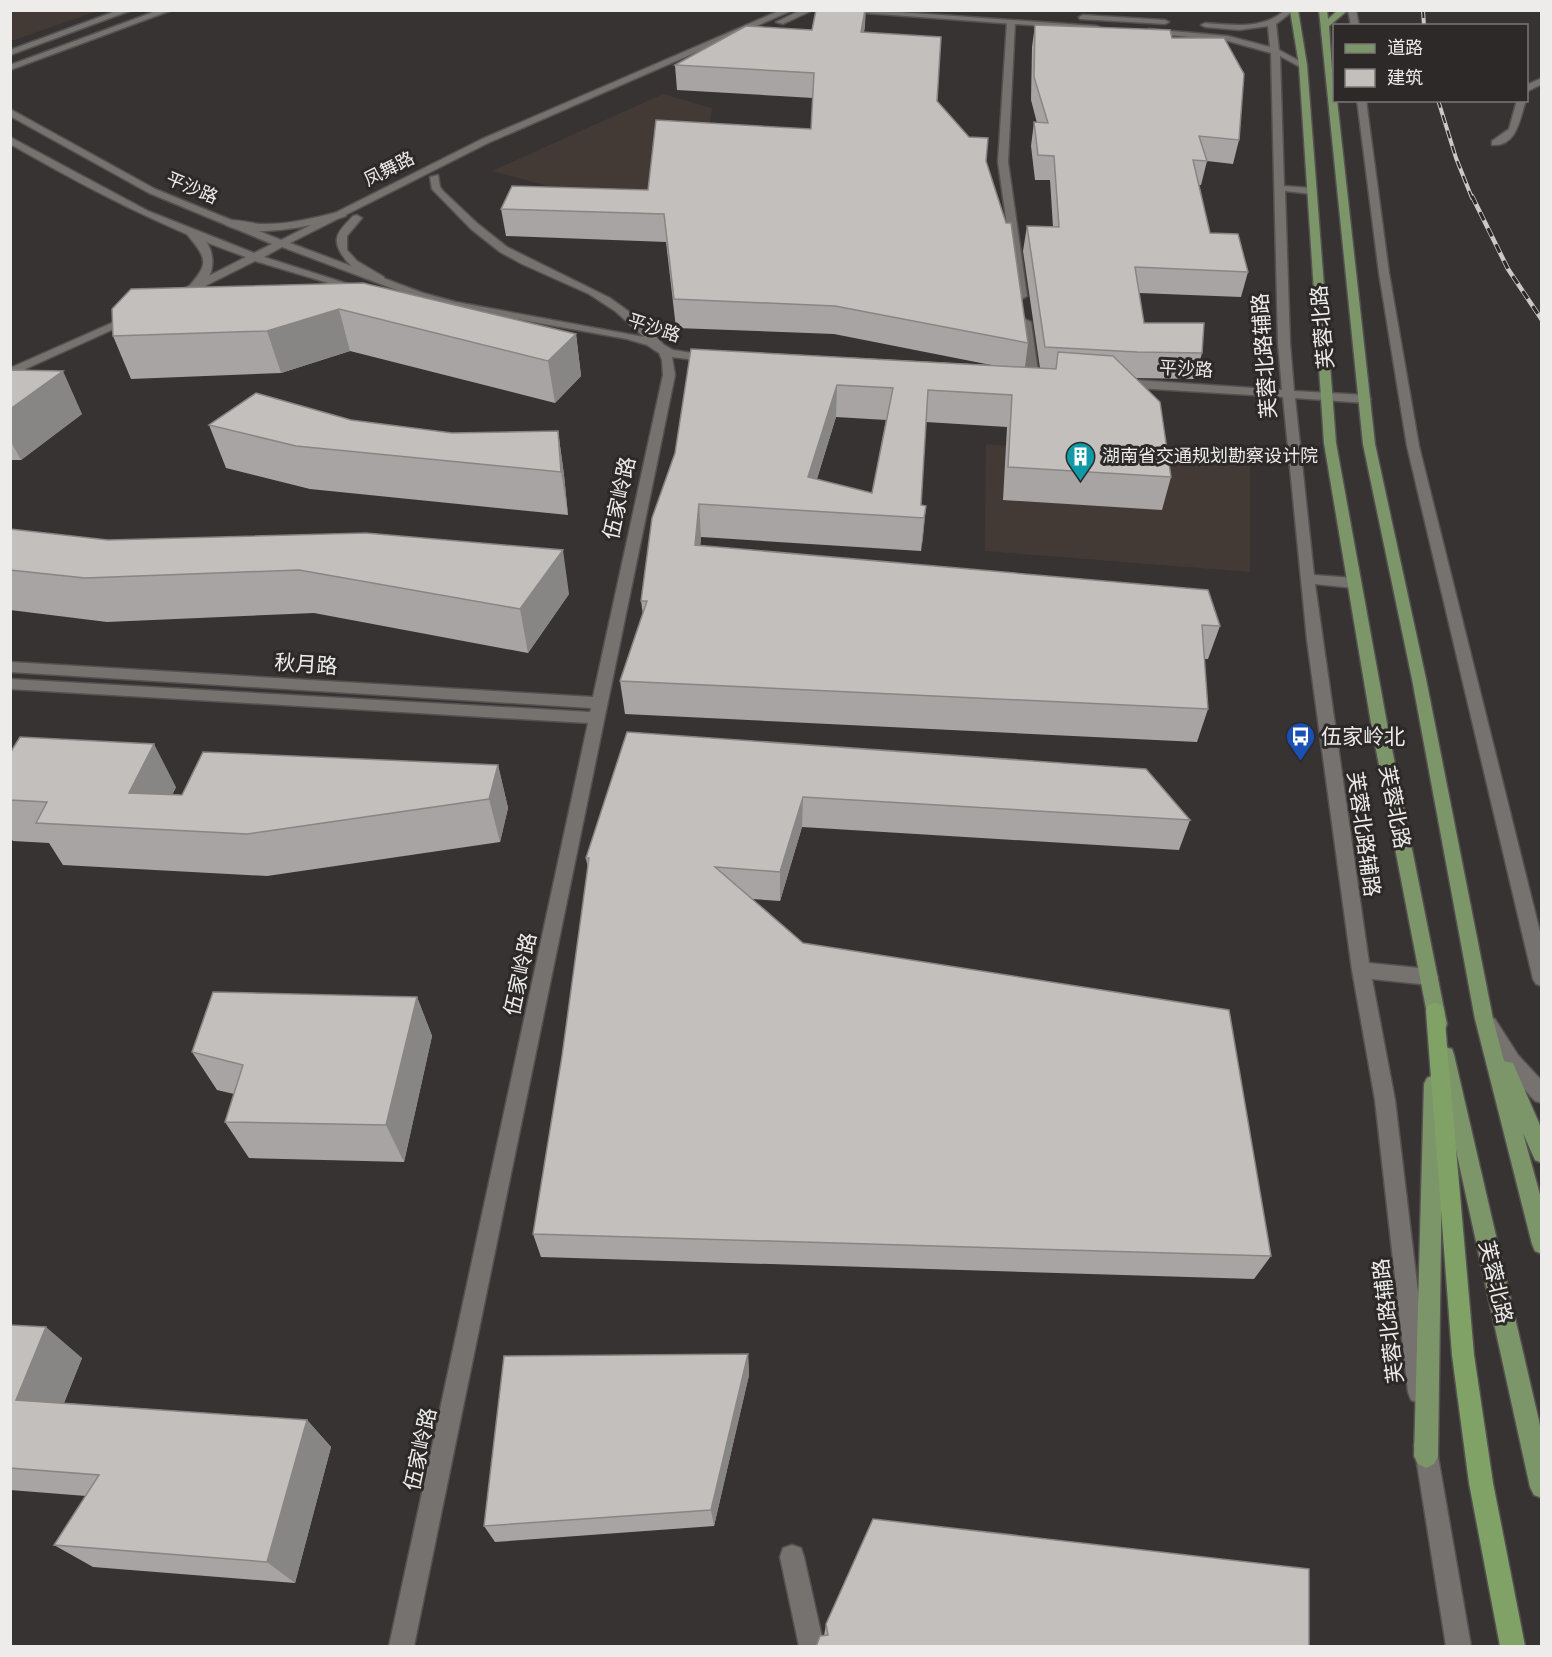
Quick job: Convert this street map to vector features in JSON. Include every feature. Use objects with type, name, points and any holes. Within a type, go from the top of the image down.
[{"type":"highway","points":[[1435,1011],[1463,1355],[1481,1483],[1513,1647]]},
{"type":"main road","name":"芙蓉北路","points":[[1292,10],[1303,65],[1330,443],[1354,583],[1435,1011],[1542,1486]]},
{"type":"main road","points":[[1325,17],[1344,10]]},
{"type":"main road","name":"芙蓉北路","points":[[1325,17],[1369,444],[1422,690],[1484,1019],[1542,1244]]},
{"type":"main road","points":[[1426,1456],[1435,1011]]},
{"type":"main road","points":[[1484,1019],[1542,1154]]},
{"type":"street","points":[[10,53],[128,10]]},
{"type":"street","points":[[10,68],[168,10]]},
{"type":"street","name":"凤舞路","points":[[169,300],[257,258],[485,141],[789,10]]},
{"type":"street","name":"凤舞路","points":[[334,231],[435,177],[549,123],[809,10]]},
{"type":"street","points":[[828,10],[1213,35],[1275,51],[1303,65]]},
{"type":"street","points":[[976,10],[1188,24]]},
{"type":"street","points":[[1200,25],[1240,26],[1272,23],[1292,10]]},
{"type":"street","points":[[1011,22],[1003,162],[1033,382]]},
{"type":"street","name":"芙蓉北路辅路","points":[[1272,23],[1275,51],[1284,343],[1314,640],[1361,970],[1385,1100],[1426,1456],[1459,1647]]},
{"type":"street","points":[[1528,88],[1542,80]]},
{"type":"street","points":[[1361,102],[1384,273],[1413,446],[1542,979]]},
{"type":"street","points":[[1495,143],[1510,136],[1516,124],[1522,102]]},
{"type":"street","name":"平沙路","points":[[10,112],[127,178],[228,223],[284,244],[303,247],[419,295],[453,305],[629,336],[664,356],[728,360]]},
{"type":"street","name":"平沙路","points":[[10,140],[117,200],[191,233],[272,263],[369,292]]},
{"type":"street","points":[[435,177],[435,187],[483,233],[512,255],[591,291],[620,308],[664,356]]},
{"type":"street","points":[[1279,188],[1311,191]]},
{"type":"street","points":[[366,213],[342,236],[342,250],[353,263],[380,279]]},
{"type":"street","points":[[228,223],[251,227],[285,228],[305,226],[342,214]]},
{"type":"street","points":[[191,233],[205,246],[208,266],[201,282],[191,290]]},
{"type":"street","points":[[272,263],[303,247]]},
{"type":"street","name":"平沙路","points":[[399,300],[510,323],[628,343],[664,356],[714,368]]},
{"type":"street","points":[[10,373],[148,310]]},
{"type":"street","name":"伍家岭路","points":[[401,1647],[669,375],[664,356]]},
{"type":"street","name":"平沙路","points":[[1102,382],[1289,399]]},
{"type":"street","name":"平沙路","points":[[1114,392],[1365,404]]},
{"type":"street","points":[[1309,579],[1354,583]]},
{"type":"street","name":"秋月路","points":[[10,667],[598,710]]},
{"type":"street","name":"秋月路","points":[[10,684],[598,710]]},
{"type":"street","points":[[1361,970],[1429,977]]},
{"type":"street","points":[[1484,1019],[1511,1061],[1542,1095]]},
{"type":"street","points":[[792,1557],[812,1647]]},
{"type":"shaded area","points":[[11,10],[98,10],[98,11],[11,41]]},
{"type":"shaded area","points":[[663,94],[712,108],[703,165],[636,210],[492,171]]},
{"type":"shaded area","points":[[986,444],[1250,464],[1250,572],[985,551]]},
{"type":"building","points":[[816,10],[865,10],[861,32],[941,37],[937,101],[969,137],[988,138],[986,161],[1006,223],[1011,223],[1028,343],[835,306],[674,299],[664,214],[501,209],[512,186],[648,190],[656,120],[811,129],[814,73],[675,65],[746,26],[812,30]]},
{"type":"building","points":[[1035,25],[1170,30],[1172,38],[1224,38],[1244,74],[1239,140],[1199,136],[1207,161],[1193,160],[1210,233],[1238,234],[1248,272],[1135,267],[1144,323],[1204,323],[1202,353],[1045,347],[1027,226],[1059,227],[1054,156],[1038,155],[1034,122],[1048,123],[1034,77]]},
{"type":"building","points":[[363,283],[576,334],[548,361],[339,309],[267,331],[113,336],[112,309],[131,289]]},
{"type":"building","points":[[691,349],[1056,369],[1058,352],[1113,356],[1160,402],[1171,477],[1008,467],[1012,395],[928,390],[921,505],[926,506],[924,518],[699,504],[695,545],[1208,590],[1220,626],[1202,625],[1208,709],[620,681],[647,601],[641,601],[652,518],[675,453]],"holes":[[[837,385],[893,388],[872,493],[808,477]]]},
{"type":"building","points":[[10,370],[63,371],[10,409]]},
{"type":"building","points":[[256,393],[351,420],[452,433],[558,431],[561,472],[296,446],[209,425]]},
{"type":"building","points":[[10,529],[108,540],[366,533],[563,550],[520,609],[299,570],[85,578],[10,570]]},
{"type":"building","points":[[627,732],[1146,769],[1190,820],[803,797],[780,872],[715,867],[803,943],[1229,1010],[1271,1256],[533,1234],[562,1056],[589,858],[586,858]]},
{"type":"building","points":[[20,737],[154,744],[129,793],[182,795],[203,752],[498,765],[489,799],[247,834],[36,823],[47,802],[10,800],[10,753]]},
{"type":"building","points":[[213,992],[417,997],[386,1125],[225,1122],[243,1065],[192,1052]]},
{"type":"building","points":[[10,1325],[46,1327],[16,1400],[307,1420],[267,1562],[54,1545],[99,1475],[10,1468]]},
{"type":"building","points":[[748,1354],[711,1510],[484,1526],[504,1356]]},
{"type":"building","points":[[873,1519],[1309,1569],[1309,1647],[816,1647],[820,1636],[828,1635],[826,1624]]},
{"type":"railway","points":[[1423,10],[1424,24]]},
{"type":"railway","points":[[1439,102],[1456,158],[1472,198]]},
{"type":"railway","points":[[1472,196],[1508,269],[1542,320]]},
{"type":"place","name":"湖南省交通规划勘察设计院","points":[[1081,482]]},
{"type":"place","name":"伍家岭北","points":[[1300,762]]}]
